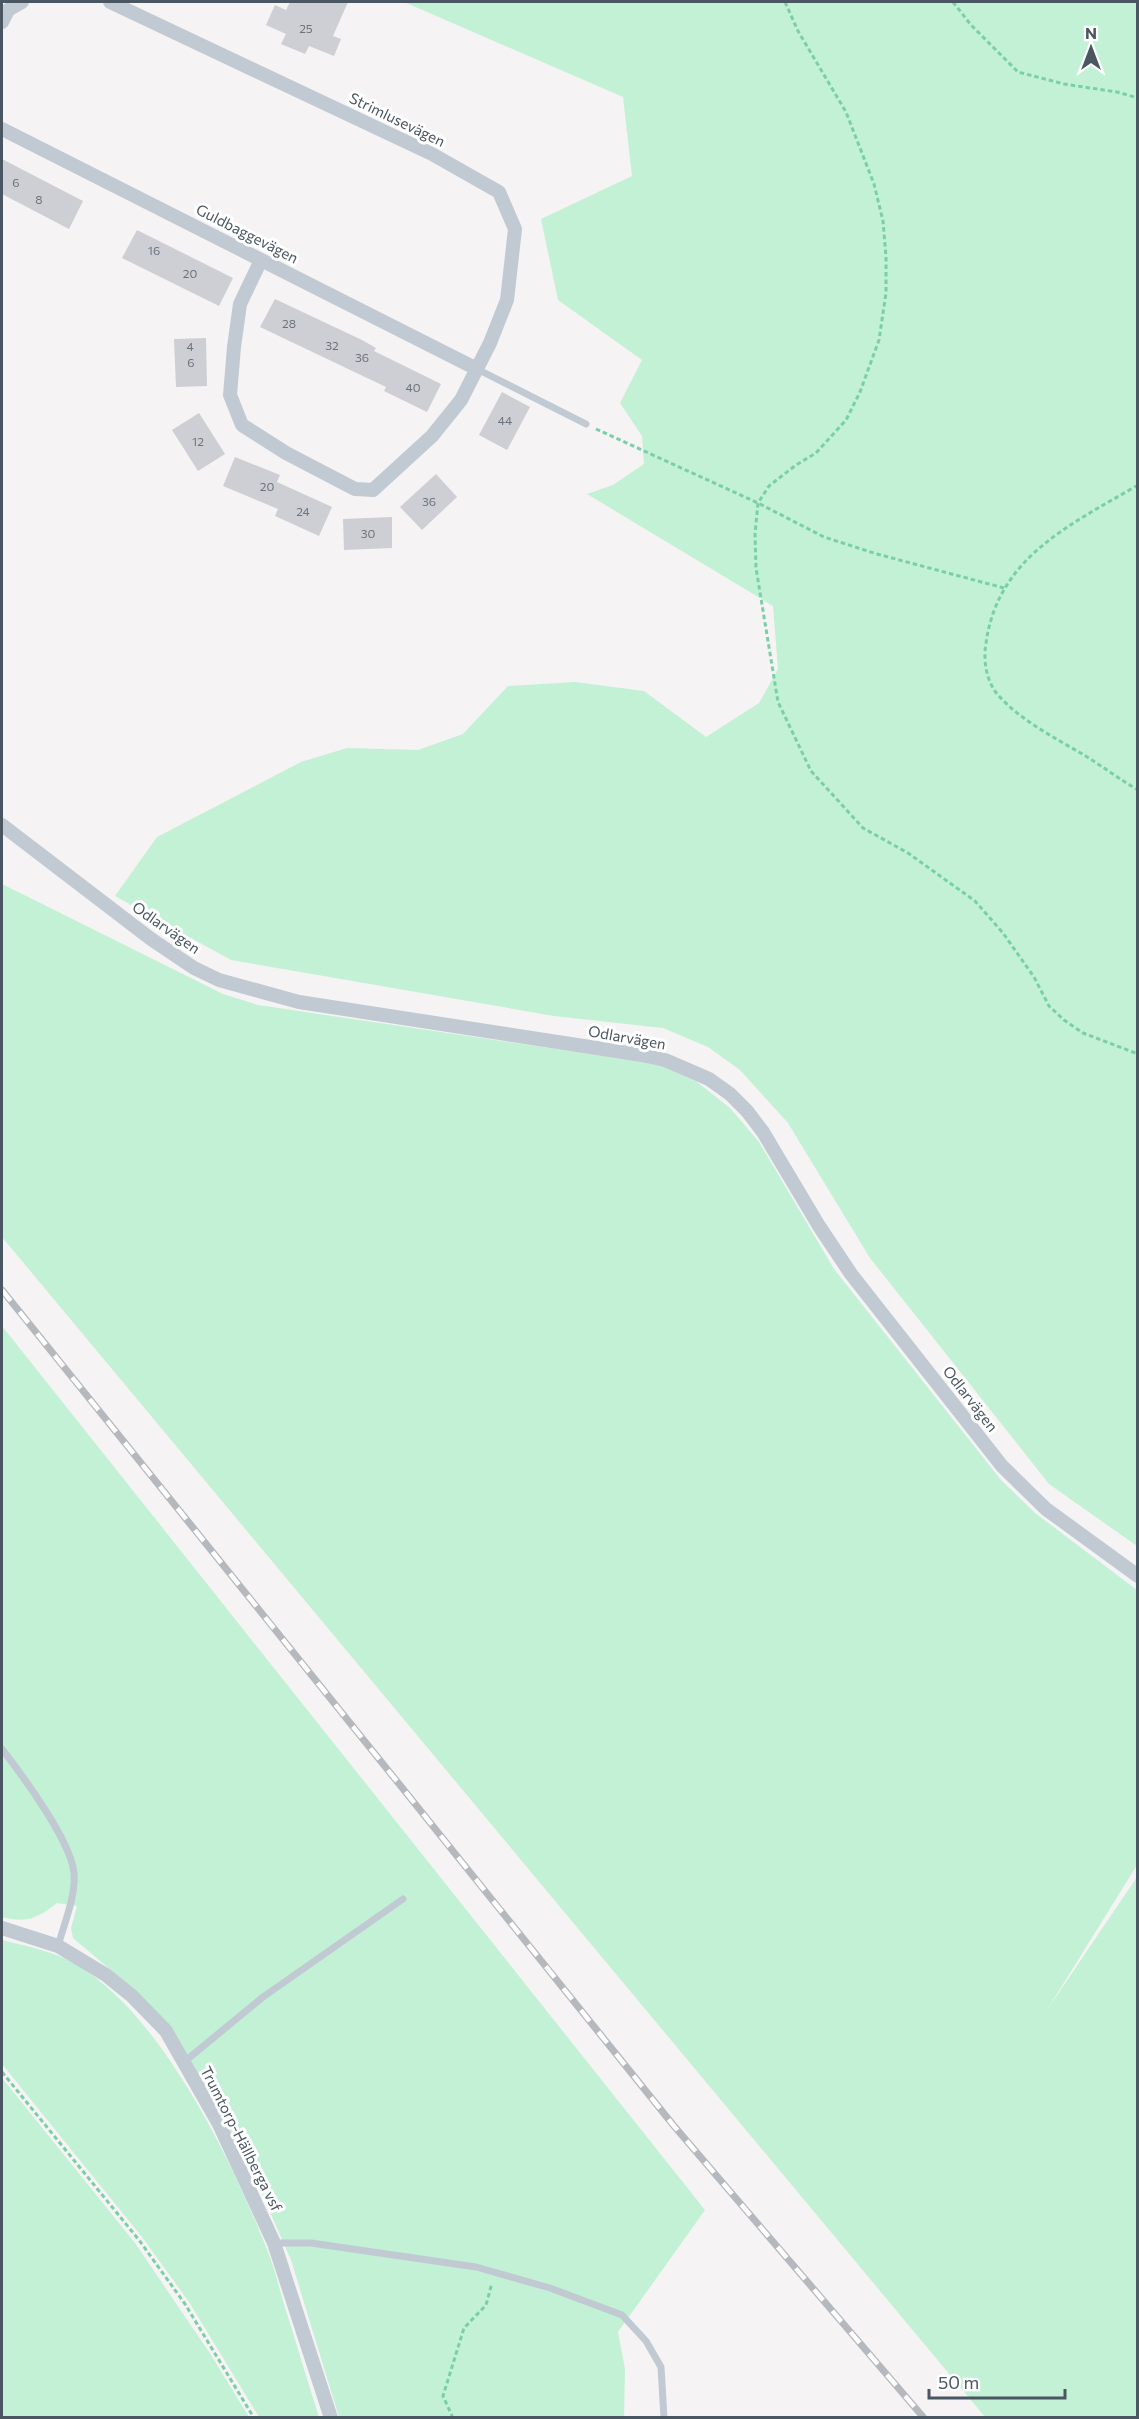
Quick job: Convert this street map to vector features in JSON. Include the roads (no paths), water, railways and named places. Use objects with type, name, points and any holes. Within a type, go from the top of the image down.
[{"type":"street","points":[[2,22],[8,10],[22,2]]},
{"type":"street","name":"Strimlusevägen","points":[[110,2],[432,154],[499,192],[515,229],[507,300],[495,332],[461,400],[432,436],[373,490],[355,489],[286,453],[242,425],[230,395],[234,347],[240,304],[261,260]]},
{"type":"street","name":"Guldbaggevägen","points":[[2,129],[477,369]]},
{"type":"street","name":"Odlarvägen","points":[[2,825],[151,939],[194,968],[219,980],[299,1002],[664,1060],[709,1079],[730,1094],[763,1132],[851,1274],[1002,1466],[1046,1509],[1137,1576]]},
{"type":"street","name":"Trumtorp-Hällberga vsf","points":[[2,1928],[58,1946],[106,1975],[132,1996],[166,2031],[219,2124],[274,2243],[331,2418]]},
{"type":"lane","points":[[477,369],[586,424]]},
{"type":"lane","points":[[2,1749],[33,1791],[72,1863],[73,1889],[58,1946]]},
{"type":"lane","points":[[184,2062],[263,1997],[404,1899]]},
{"type":"lane","points":[[274,2243],[311,2242],[476,2267],[550,2288],[622,2316],[646,2341],[661,2367],[664,2418]]},
{"type":"railway","points":[[2,1290],[674,2126],[924,2418]]}]
